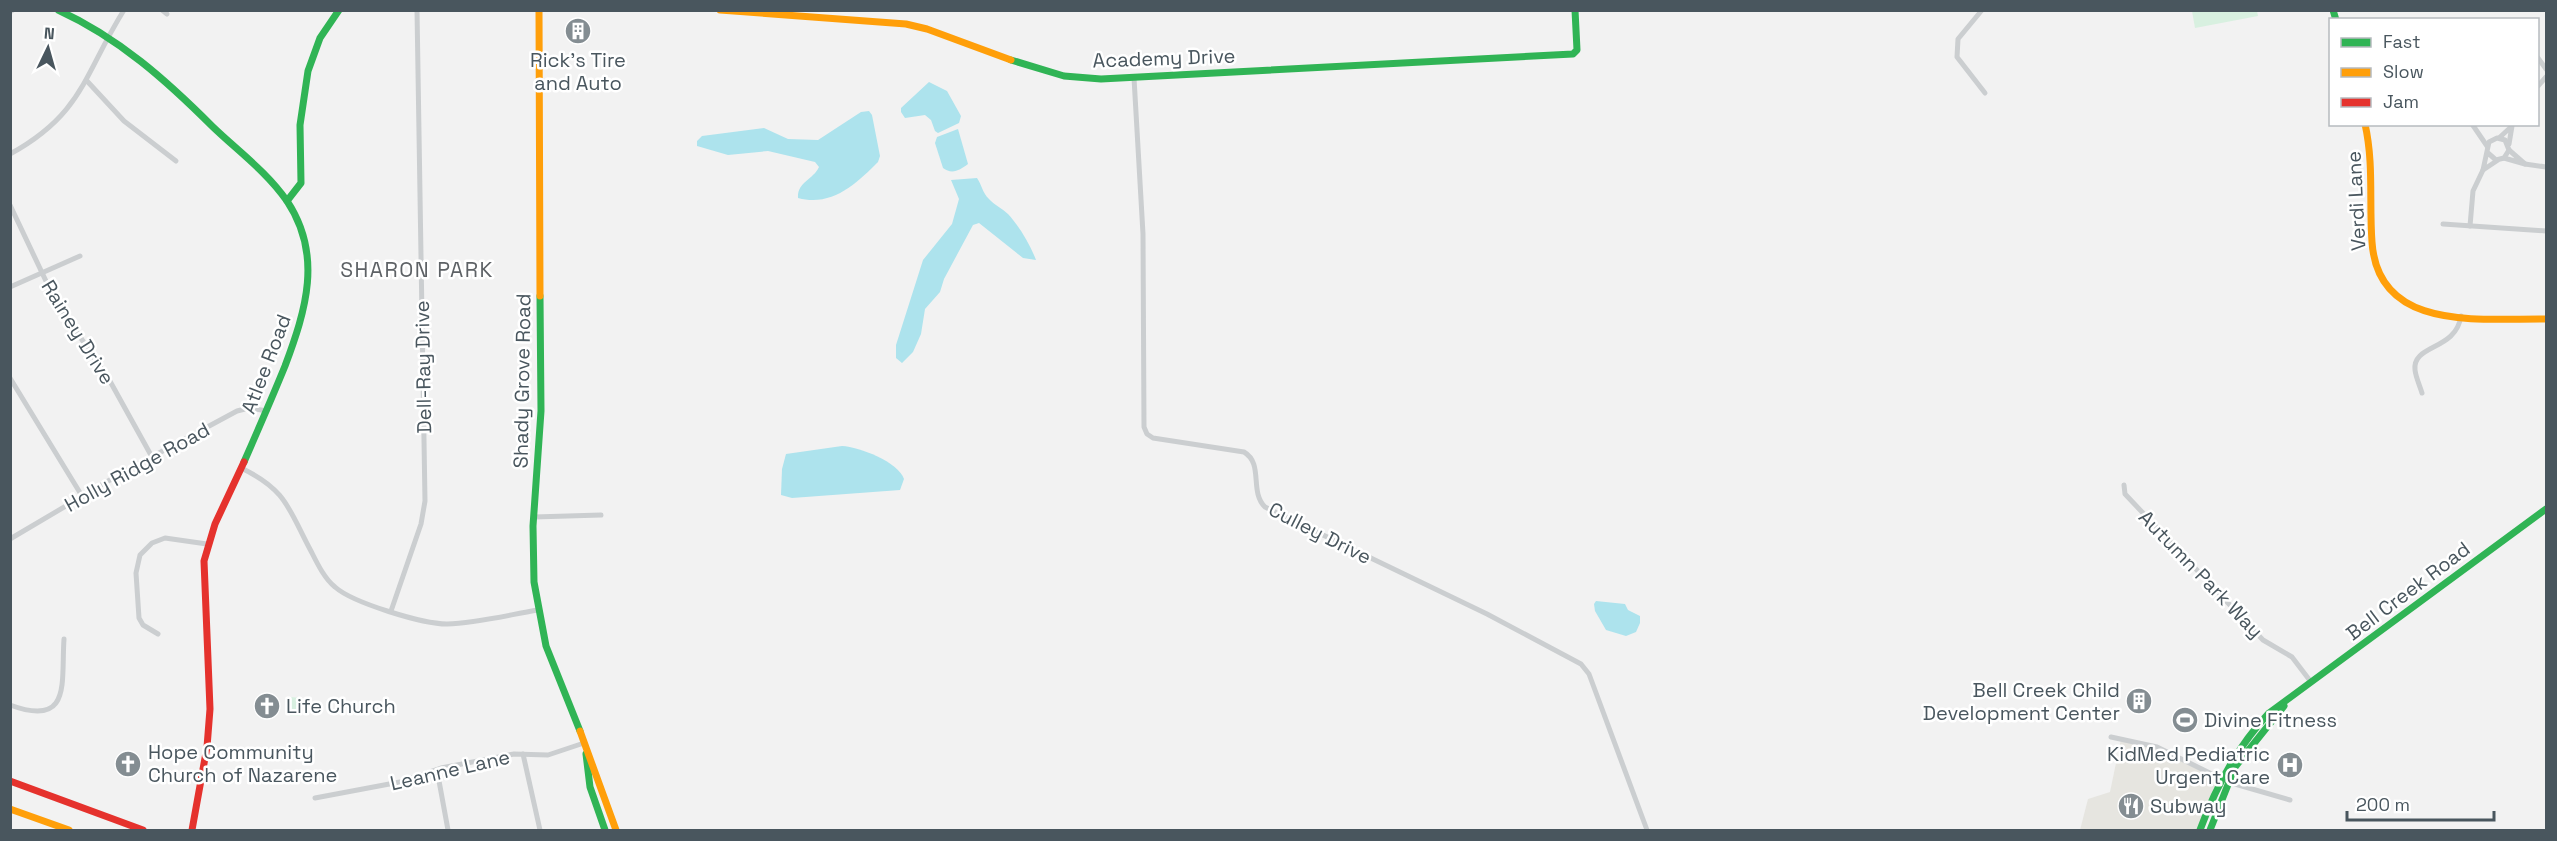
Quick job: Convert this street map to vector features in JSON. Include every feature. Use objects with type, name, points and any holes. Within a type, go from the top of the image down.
[{"type":"main road","name":"Atlee Road","points":[[58,10],[108,37],[162,77],[276,187],[287,201],[305,239],[309,264],[309,289],[302,319],[267,411],[207,544],[203,574],[210,709],[207,747],[192,831]]},
{"type":"main road","points":[[287,201],[298,190],[302,182],[299,133],[312,58],[322,32],[339,10]]},
{"type":"main road","name":"Shady Grove Road","points":[[539,10],[541,411],[532,569],[546,646],[616,831]]},
{"type":"main road","name":"Academy Drive","points":[[720,10],[906,24],[927,28],[1051,74],[1081,78],[1134,78],[1573,54],[1577,50],[1575,10]]},
{"type":"main road","name":"Verdi Lane","points":[[2366,126],[2373,165],[2372,247],[2380,274],[2393,292],[2417,309],[2432,314],[2547,319]]},
{"type":"main road","name":"Bell Creek Road","points":[[2200,831],[2224,780],[2251,732],[2269,713],[2547,510]]},
{"type":"main road","name":"Shady Grove Road","points":[[584,743],[590,787],[605,831]]},
{"type":"main road","name":"Bell Creek Road","points":[[2210,831],[2224,780]]},
{"type":"main road","points":[[10,781],[143,831]]},
{"type":"main road","points":[[10,809],[69,831]]},
{"type":"street","points":[[10,154],[52,126],[68,110],[87,81],[124,10]]},
{"type":"street","name":"Dell-Ray Drive","points":[[391,611],[421,524],[425,501],[417,10]]},
{"type":"street","points":[[1982,10],[1958,39],[1957,57],[1984,93]]},
{"type":"street","name":"Culley Drive","points":[[1134,78],[1143,234],[1144,427],[1147,434],[1153,438],[1244,452],[1254,462],[1257,494],[1265,507],[1487,614],[1581,664],[1589,674],[1647,831]]},
{"type":"street","points":[[87,81],[124,120],[176,161]]},
{"type":"street","points":[[2474,126],[2492,158],[2547,167]]},
{"type":"street","points":[[2470,226],[2473,191],[2488,150],[2496,139],[2512,126]]},
{"type":"street","points":[[2482,170],[2501,159],[2509,148],[2513,126]]},
{"type":"street","points":[[2479,133],[2505,140],[2509,148],[2525,164]]},
{"type":"street","name":"Rainey Drive","points":[[10,205],[41,273],[65,316],[111,383],[152,457]]},
{"type":"street","points":[[2443,224],[2547,231]]},
{"type":"street","points":[[10,287],[80,256]]},
{"type":"street","points":[[2422,393],[2415,371],[2416,362],[2422,353],[2451,338],[2458,328],[2461,316]]},
{"type":"street","points":[[11,378],[82,496]]},
{"type":"street","name":"Holly Ridge Road","points":[[11,537],[237,411],[256,408],[267,411]]},
{"type":"street","points":[[241,468],[266,480],[279,493],[333,586],[348,595],[424,622],[446,624],[538,610]]},
{"type":"street","name":"Autumn Park Way","points":[[2124,485],[2125,494],[2224,601],[2263,640],[2292,657],[2311,682]]},
{"type":"street","points":[[534,517],[601,515]]},
{"type":"street","points":[[158,634],[143,625],[139,618],[136,573],[142,550],[165,538],[207,544]]},
{"type":"street","points":[[10,705],[39,713],[55,706],[60,694],[64,639]]},
{"type":"street","points":[[2111,737],[2157,747],[2224,780],[2272,797],[2290,800]]},
{"type":"street","name":"Leanne Lane","points":[[315,798],[400,782],[437,770],[523,754],[548,755],[584,743]]},
{"type":"street","points":[[523,754],[540,831]]},
{"type":"street","points":[[437,770],[448,831]]},
{"type":"shaded area","points":[[2121,739],[2145,743],[2220,778],[2200,830],[2080,830],[2088,799],[2110,792]]},
{"type":"green space","points":[[2192,11],[2257,11],[2258,16],[2195,28]]},
{"type":"green space","points":[[290,697],[301,698],[300,716],[290,716]]},
{"type":"water","points":[[929,82],[947,91],[961,116],[959,123],[938,133],[931,120],[925,115],[905,118],[901,112],[901,108]]},
{"type":"water","points":[[869,111],[872,115],[880,156],[878,162],[843,192],[822,199],[798,198],[800,188],[819,167],[815,162],[768,151],[728,155],[697,146],[697,141],[702,136],[764,128],[788,139],[818,140],[861,112]]},
{"type":"water","points":[[958,129],[968,164],[959,170],[950,171],[943,168],[935,143],[937,137]]},
{"type":"water","points":[[977,178],[987,196],[1016,224],[1036,260],[1023,258],[979,223],[973,225],[944,279],[940,292],[925,309],[921,334],[913,352],[902,363],[896,358],[896,345],[923,260],[952,224],[959,199],[951,180]]},
{"type":"water","points":[[842,446],[878,456],[894,467],[904,479],[900,490],[792,498],[781,495],[782,469],[786,454]]},
{"type":"water","points":[[1596,601],[1625,604],[1628,610],[1640,616],[1636,632],[1626,636],[1606,630],[1595,611]]},
{"type":"traffic: fast","points":[[58,10],[101,33],[141,61],[178,93],[271,181],[287,201],[298,221],[305,242],[308,262],[304,303],[285,366],[244,462]]},
{"type":"traffic: fast","points":[[287,201],[301,183],[300,125],[308,71],[320,38],[339,10]]},
{"type":"traffic: fast","points":[[1011,60],[1064,76],[1101,79],[1573,54],[1577,50],[1575,10]]},
{"type":"traffic: fast","points":[[2333,10],[2335,18]]},
{"type":"traffic: fast","points":[[540,296],[541,411],[533,526],[534,582],[546,646],[580,731]]},
{"type":"traffic: fast","points":[[2200,830],[2228,768],[2247,739],[2269,713],[2546,509]]},
{"type":"traffic: fast","points":[[2210,830],[2235,767],[2284,706]]},
{"type":"traffic: fast","points":[[586,754],[590,787],[605,830]]},
{"type":"traffic: slow","points":[[539,10],[540,296]]},
{"type":"traffic: slow","points":[[720,10],[906,24],[927,29],[1011,60]]},
{"type":"traffic: slow","points":[[2365,126],[2370,168],[2372,242],[2379,271],[2393,292],[2413,306],[2437,314],[2464,318],[2546,319]]},
{"type":"traffic: slow","points":[[580,731],[616,830]]},
{"type":"traffic: slow","points":[[10,809],[69,830]]},
{"type":"traffic: jam","points":[[192,830],[207,747],[210,709],[204,561],[215,524],[244,462]]},
{"type":"traffic: jam","points":[[10,781],[143,830]]},
{"type":"place","name":"Rick's Tire and Auto","points":[[578,31]]},
{"type":"place","name":"Bell Creek Child Development Center","points":[[2139,701]]},
{"type":"place","name":"Life Church","points":[[267,706]]},
{"type":"place","name":"Divine Fitness","points":[[2185,720]]},
{"type":"place","name":"Hope Community Church of Nazarene","points":[[128,764]]},
{"type":"place","name":"KidMed Pediatric Urgent Care","points":[[2290,765]]},
{"type":"place","name":"Subway","points":[[2131,806]]},
{"type":"district","name":"SHARON PARK","points":[[417,270]]}]
